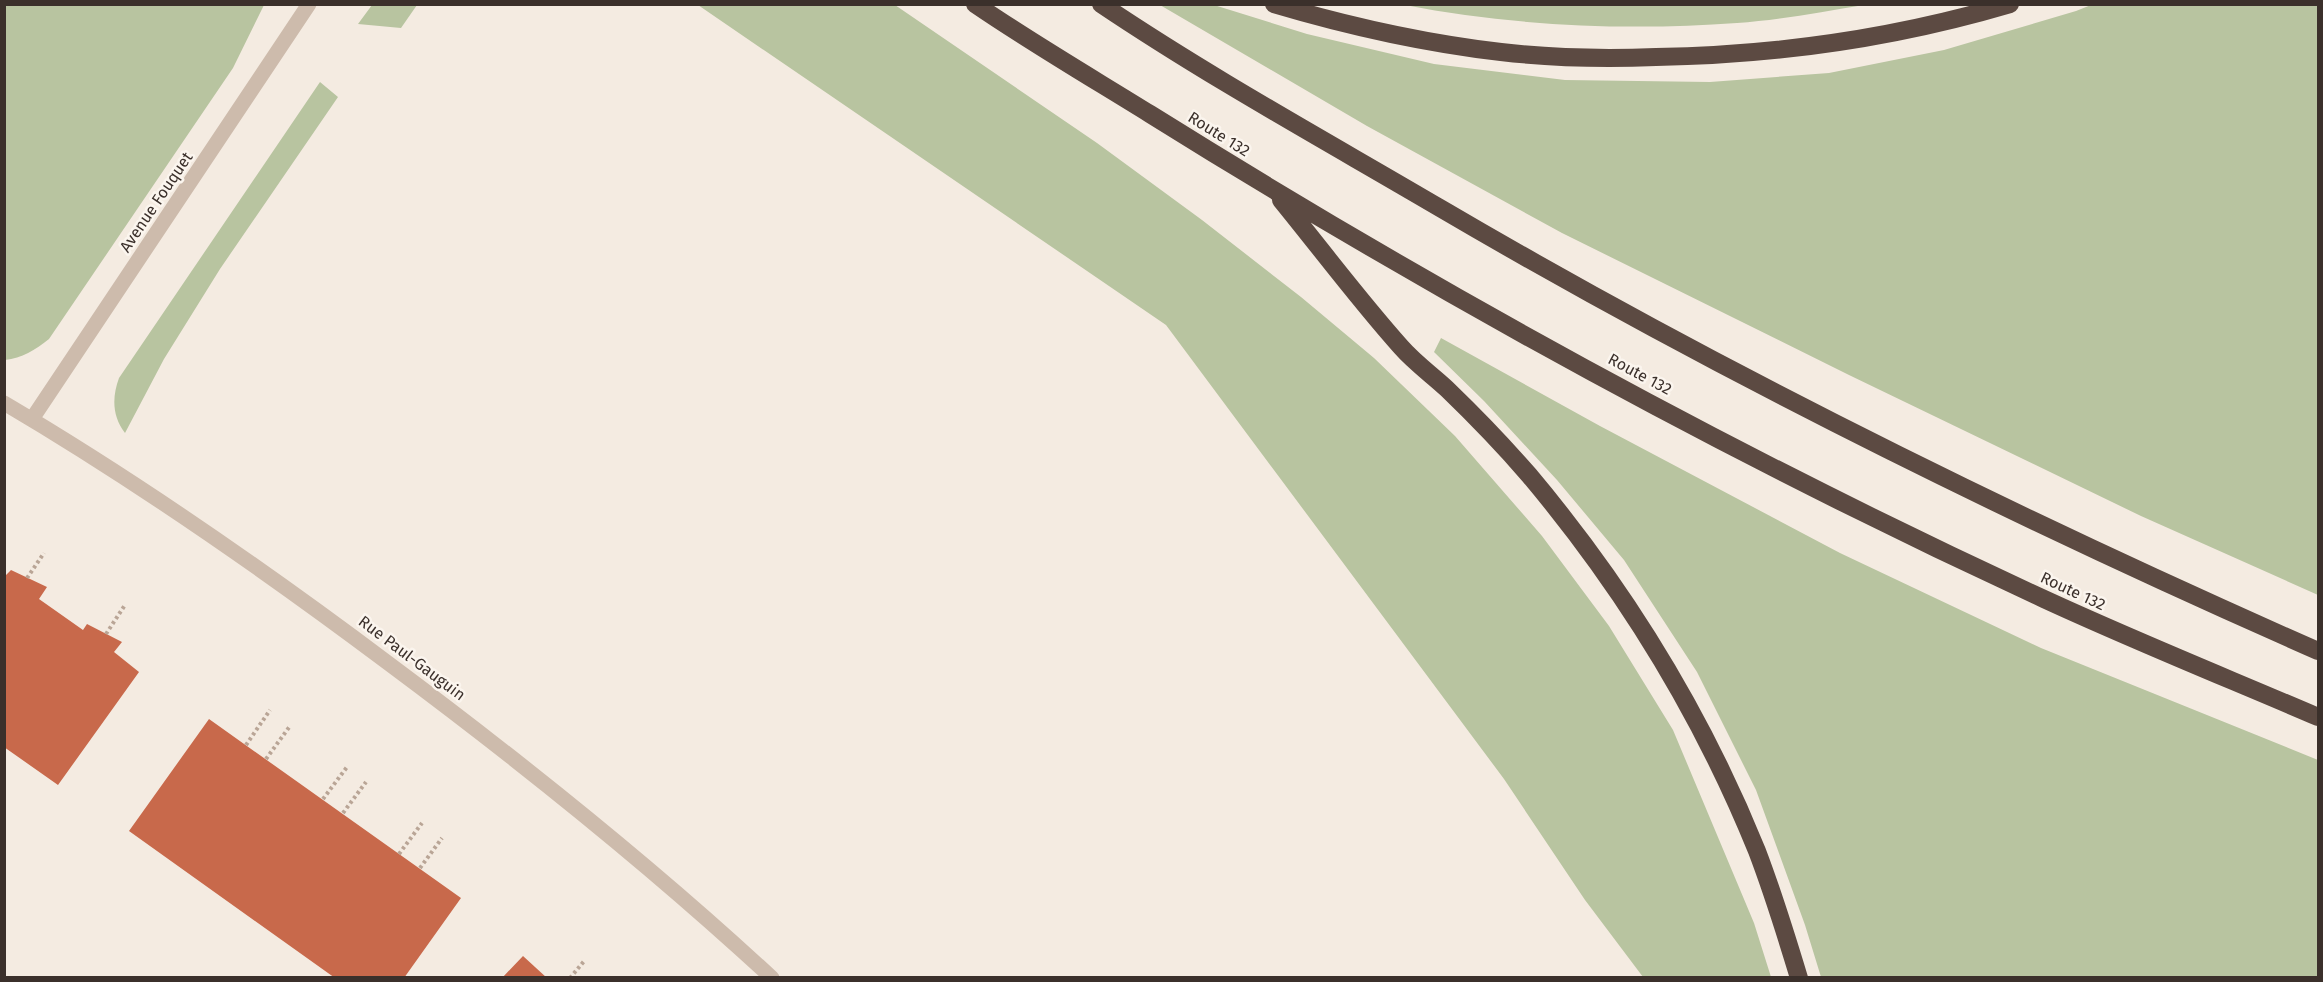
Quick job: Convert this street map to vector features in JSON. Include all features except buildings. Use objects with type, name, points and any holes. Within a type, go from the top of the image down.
[{"type":"highway","name":"Route 132","points":[[975,4],[1272,190],[1504,324],[1779,470],[2053,603],[2319,717]]},
{"type":"highway","points":[[1101,4],[1272,111],[1498,243],[1716,362],[2024,517],[2197,598],[2319,651]]},
{"type":"highway","points":[[1274,4],[1374,30],[1467,47],[1503,52],[1626,58],[1734,55],[1836,43],[1936,23],[2010,4]]},
{"type":"highway","points":[[1272,190],[1402,349],[1490,432],[1528,474],[1621,597],[1667,668],[1719,766],[1757,852],[1799,978]]},
{"type":"street","name":"Avenue Fouquet","points":[[32,419],[309,4]]},
{"type":"street","name":"Rue Paul-Gauguin","points":[[4,403],[172,508],[251,562],[462,718],[568,801],[772,978]]},
{"type":"path","points":[[27,578],[44,554]]},
{"type":"path","points":[[106,634],[125,605]]},
{"type":"path","points":[[246,745],[270,710]]},
{"type":"path","points":[[266,759],[290,726]]},
{"type":"path","points":[[323,800],[347,767]]},
{"type":"path","points":[[343,813],[366,782]]},
{"type":"path","points":[[399,854],[422,824]]},
{"type":"path","points":[[420,868],[442,838]]},
{"type":"path","points":[[570,978],[585,960]]},
{"type":"green space","points":[[4,5],[264,5],[233,68],[49,339],[28,353],[5,360]]},
{"type":"green space","points":[[372,5],[417,5],[401,28],[358,24]]},
{"type":"green space","points":[[698,5],[895,5],[1097,143],[1202,220],[1301,297],[1374,358],[1455,436],[1542,536],[1609,626],[1673,730],[1754,923],[1771,977],[1643,977],[1585,900],[1504,779],[1166,325]]},
{"type":"green space","points":[[1160,5],[1214,5],[1307,34],[1434,64],[1565,80],[1710,82],[1829,73],[1944,50],[2091,5],[2318,5],[2318,595],[2141,516],[1562,233],[1367,126]]},
{"type":"green space","points":[[1405,5],[1864,5],[1753,22],[1654,27],[1529,22]]},
{"type":"green space","points":[[320,82],[338,97],[220,269],[164,359],[125,433],[114,406],[119,378]]},
{"type":"green space","points":[[1441,338],[1600,426],[1840,553],[2041,648],[2318,760],[2318,977],[1821,977],[1805,925],[1756,790],[1697,672],[1624,560],[1557,480],[1484,401],[1434,352]]}]
